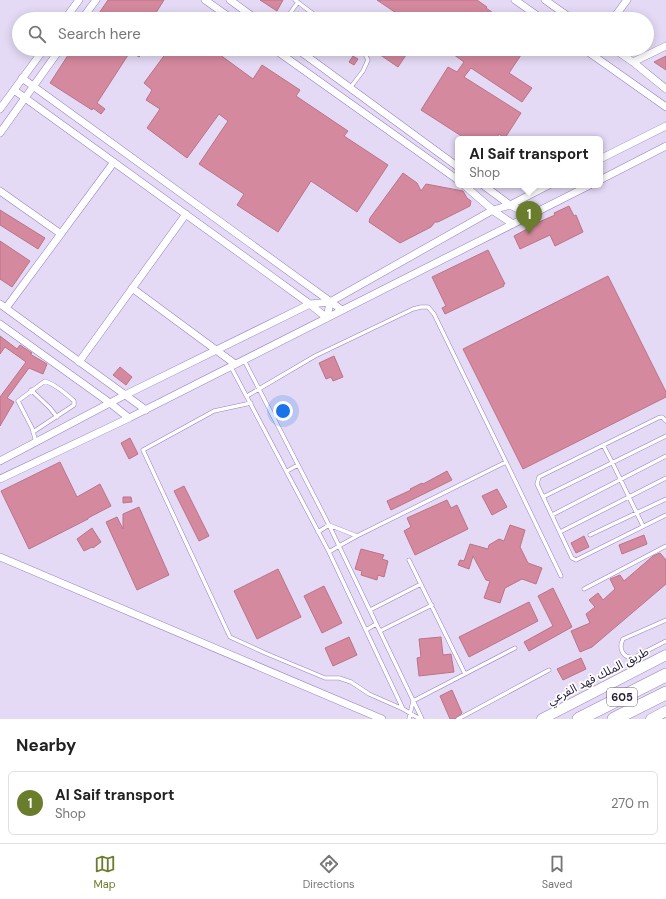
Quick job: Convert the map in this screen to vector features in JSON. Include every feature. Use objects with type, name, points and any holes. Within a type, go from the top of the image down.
[{"type":"highway","name":"605","points":[[579,719],[666,675]]},
{"type":"highway","name":"605","points":[[614,719],[666,693]]},
{"type":"main road","name":"طريق الملك فهد الفرعي","points":[[542,719],[666,656]]},
{"type":"main road","points":[[651,719],[666,711]]},
{"type":"street","points":[[70,12],[79,0]]},
{"type":"street","points":[[87,12],[96,0]]},
{"type":"street","points":[[205,0],[222,12]]},
{"type":"street","points":[[230,0],[246,12]]},
{"type":"street","points":[[515,0],[532,12]]},
{"type":"street","points":[[545,0],[562,12]]},
{"type":"street","points":[[618,12],[627,0]]},
{"type":"street","points":[[654,52],[666,46]]},
{"type":"street","points":[[0,109],[39,56]]},
{"type":"street","points":[[0,133],[55,56]]},
{"type":"street","points":[[284,56],[455,178]]},
{"type":"street","points":[[307,56],[455,165]]},
{"type":"street","points":[[594,56],[666,107]]},
{"type":"street","points":[[624,56],[666,89]]},
{"type":"street","points":[[632,62],[645,56]]},
{"type":"street","points":[[22,78],[342,310]]},
{"type":"street","points":[[14,90],[310,304],[327,318]]},
{"type":"street","points":[[603,158],[666,126]]},
{"type":"street","points":[[603,178],[666,146]]},
{"type":"street","points":[[114,162],[61,234],[3,306],[146,410]]},
{"type":"street","points":[[467,188],[493,210],[514,224]]},
{"type":"street","points":[[487,188],[510,205],[530,215]]},
{"type":"street","points":[[0,461],[125,395],[310,304],[330,302],[493,210],[510,205],[543,188]]},
{"type":"street","points":[[0,479],[146,410],[584,188]]},
{"type":"street","points":[[0,191],[61,234]]},
{"type":"street","points":[[79,362],[186,214]]},
{"type":"street","points":[[132,288],[216,350],[233,366]]},
{"type":"street","points":[[327,318],[330,302]]},
{"type":"street","points":[[0,324],[129,418]]},
{"type":"street","points":[[0,557],[382,719]]},
{"type":"lane","points":[[290,12],[297,1],[311,12]]},
{"type":"lane","points":[[350,88],[363,71],[368,60],[366,56]]},
{"type":"lane","points":[[247,396],[315,356],[413,309],[428,307],[434,314],[458,361],[561,576]]},
{"type":"lane","points":[[244,360],[339,546],[421,719]]},
{"type":"lane","points":[[233,366],[247,396],[329,552],[403,708]]},
{"type":"lane","points":[[33,432],[73,408],[74,405],[74,401],[53,384],[45,381],[18,401],[33,432],[36,442]]},
{"type":"lane","points":[[31,390],[50,408],[57,417]]},
{"type":"lane","points":[[251,403],[214,411],[143,450],[230,637],[325,678],[339,678],[351,682],[369,694],[403,708],[421,719]]},
{"type":"lane","points":[[666,421],[662,417],[658,418],[539,477],[537,484],[572,558],[576,560],[666,515]]},
{"type":"lane","points":[[543,497],[666,436]]},
{"type":"lane","points":[[603,446],[643,526]]},
{"type":"lane","points":[[552,515],[666,456]]},
{"type":"lane","points":[[329,552],[357,536],[506,462]]},
{"type":"lane","points":[[287,471],[298,466]]},
{"type":"lane","points":[[560,532],[666,478]]},
{"type":"lane","points":[[590,535],[666,499]]},
{"type":"lane","points":[[318,532],[329,526],[357,536]]},
{"type":"lane","points":[[584,588],[666,546]]},
{"type":"lane","points":[[409,560],[465,674]]},
{"type":"lane","points":[[370,610],[421,584]]},
{"type":"lane","points":[[380,631],[432,605]]},
{"type":"lane","points":[[666,620],[623,639],[620,648],[622,653],[630,658],[635,657],[666,641]]},
{"type":"lane","points":[[366,630],[376,624]]},
{"type":"lane","points":[[413,701],[515,648]]},
{"type":"lane","points":[[458,719],[549,670]]},
{"type":"lane","points":[[409,719],[413,701]]},
{"type":"building","points":[[108,0],[164,0],[156,12],[100,12]]},
{"type":"building","points":[[260,0],[283,0],[277,11]]},
{"type":"building","points":[[377,0],[477,0],[492,12],[395,12]]},
{"type":"building","points":[[67,56],[127,56],[97,103],[105,109],[101,114],[93,108],[92,110],[50,83]]},
{"type":"building","points":[[164,56],[222,56],[253,79],[262,65],[300,90],[296,96],[348,131],[344,136],[388,165],[357,212],[311,181],[278,232],[237,205],[244,194],[199,164],[228,121],[219,114],[187,158],[147,128],[160,109],[146,100],[152,90],[144,83]]},
{"type":"building","points":[[353,56],[358,59],[354,65],[349,62]]},
{"type":"building","points":[[382,56],[405,56],[398,67]]},
{"type":"building","points":[[456,56],[520,56],[509,73],[532,88],[522,102],[471,68],[464,77],[521,113],[506,136],[499,134],[498,136],[461,136],[421,110],[448,67],[457,72],[464,62]]},
{"type":"building","points":[[666,56],[666,70],[654,62]]},
{"type":"building","points":[[403,173],[417,183],[421,191],[426,184],[463,191],[467,198],[471,201],[470,206],[438,222],[435,222],[431,227],[400,243],[369,222],[370,218]]},
{"type":"building","points":[[569,206],[574,216],[576,215],[583,232],[555,246],[550,235],[520,249],[514,236]]},
{"type":"building","points":[[0,210],[45,238],[38,249],[0,225]]},
{"type":"building","points":[[0,241],[30,261],[12,287],[0,279]]},
{"type":"building","points":[[488,250],[505,284],[503,284],[504,286],[445,314],[442,308],[446,306],[432,277]]},
{"type":"building","points":[[608,276],[666,392],[666,397],[523,469],[463,349]]},
{"type":"building","points":[[0,336],[17,349],[20,345],[32,353],[30,354],[47,364],[43,374],[29,368],[7,398],[14,402],[0,426],[0,397],[26,362],[5,347],[0,354]]},
{"type":"building","points":[[334,356],[343,377],[333,381],[331,377],[326,379],[319,363]]},
{"type":"building","points":[[120,367],[132,377],[126,385],[113,375]]},
{"type":"building","points":[[130,438],[138,454],[129,459],[121,443]]},
{"type":"building","points":[[60,462],[77,497],[100,484],[111,506],[29,549],[1,491]]},
{"type":"building","points":[[447,471],[452,480],[391,510],[387,501]]},
{"type":"building","points":[[184,486],[209,536],[199,541],[174,491]]},
{"type":"building","points":[[497,489],[507,507],[492,515],[482,496]]},
{"type":"building","points":[[123,497],[131,497],[132,502],[123,503]]},
{"type":"building","points":[[447,500],[451,508],[457,505],[468,529],[415,555],[404,531],[411,527],[407,518]]},
{"type":"building","points":[[139,507],[169,575],[137,590],[106,522],[117,517],[123,529],[123,514]]},
{"type":"building","points":[[510,525],[525,530],[520,547],[528,563],[542,568],[536,584],[522,579],[505,588],[500,603],[484,598],[490,581],[486,580],[473,556],[469,569],[458,565],[460,560],[464,561],[470,544],[488,549],[489,545],[499,539],[504,541]]},
{"type":"building","points":[[92,528],[101,542],[93,548],[92,547],[84,551],[77,539]]},
{"type":"building","points":[[644,535],[647,544],[622,554],[619,545]]},
{"type":"building","points":[[584,536],[589,547],[576,553],[571,543]]},
{"type":"building","points":[[361,549],[384,555],[382,559],[388,561],[384,577],[378,575],[377,580],[361,575],[362,571],[355,569]]},
{"type":"building","points":[[660,553],[666,560],[666,584],[592,647],[580,652],[571,631],[590,623],[586,614],[595,607],[589,600],[598,593],[603,600],[615,589],[610,579],[620,575],[624,581],[653,556]]},
{"type":"building","points":[[278,569],[301,617],[257,639],[234,591]]},
{"type":"building","points":[[324,586],[342,623],[322,633],[304,596]]},
{"type":"building","points":[[553,588],[572,627],[529,651],[524,642],[553,626],[538,596]]},
{"type":"building","points":[[529,602],[538,621],[469,657],[459,637]]},
{"type":"building","points":[[349,637],[357,655],[333,666],[325,648]]},
{"type":"building","points":[[441,637],[443,655],[451,654],[454,672],[419,676],[417,658],[421,657],[419,639]]},
{"type":"building","points":[[581,658],[586,669],[563,680],[557,669]]},
{"type":"building","points":[[452,690],[462,713],[455,719],[450,719],[440,696]]},
{"type":"place","name":"Al Saif transport","points":[[529,234]]}]
